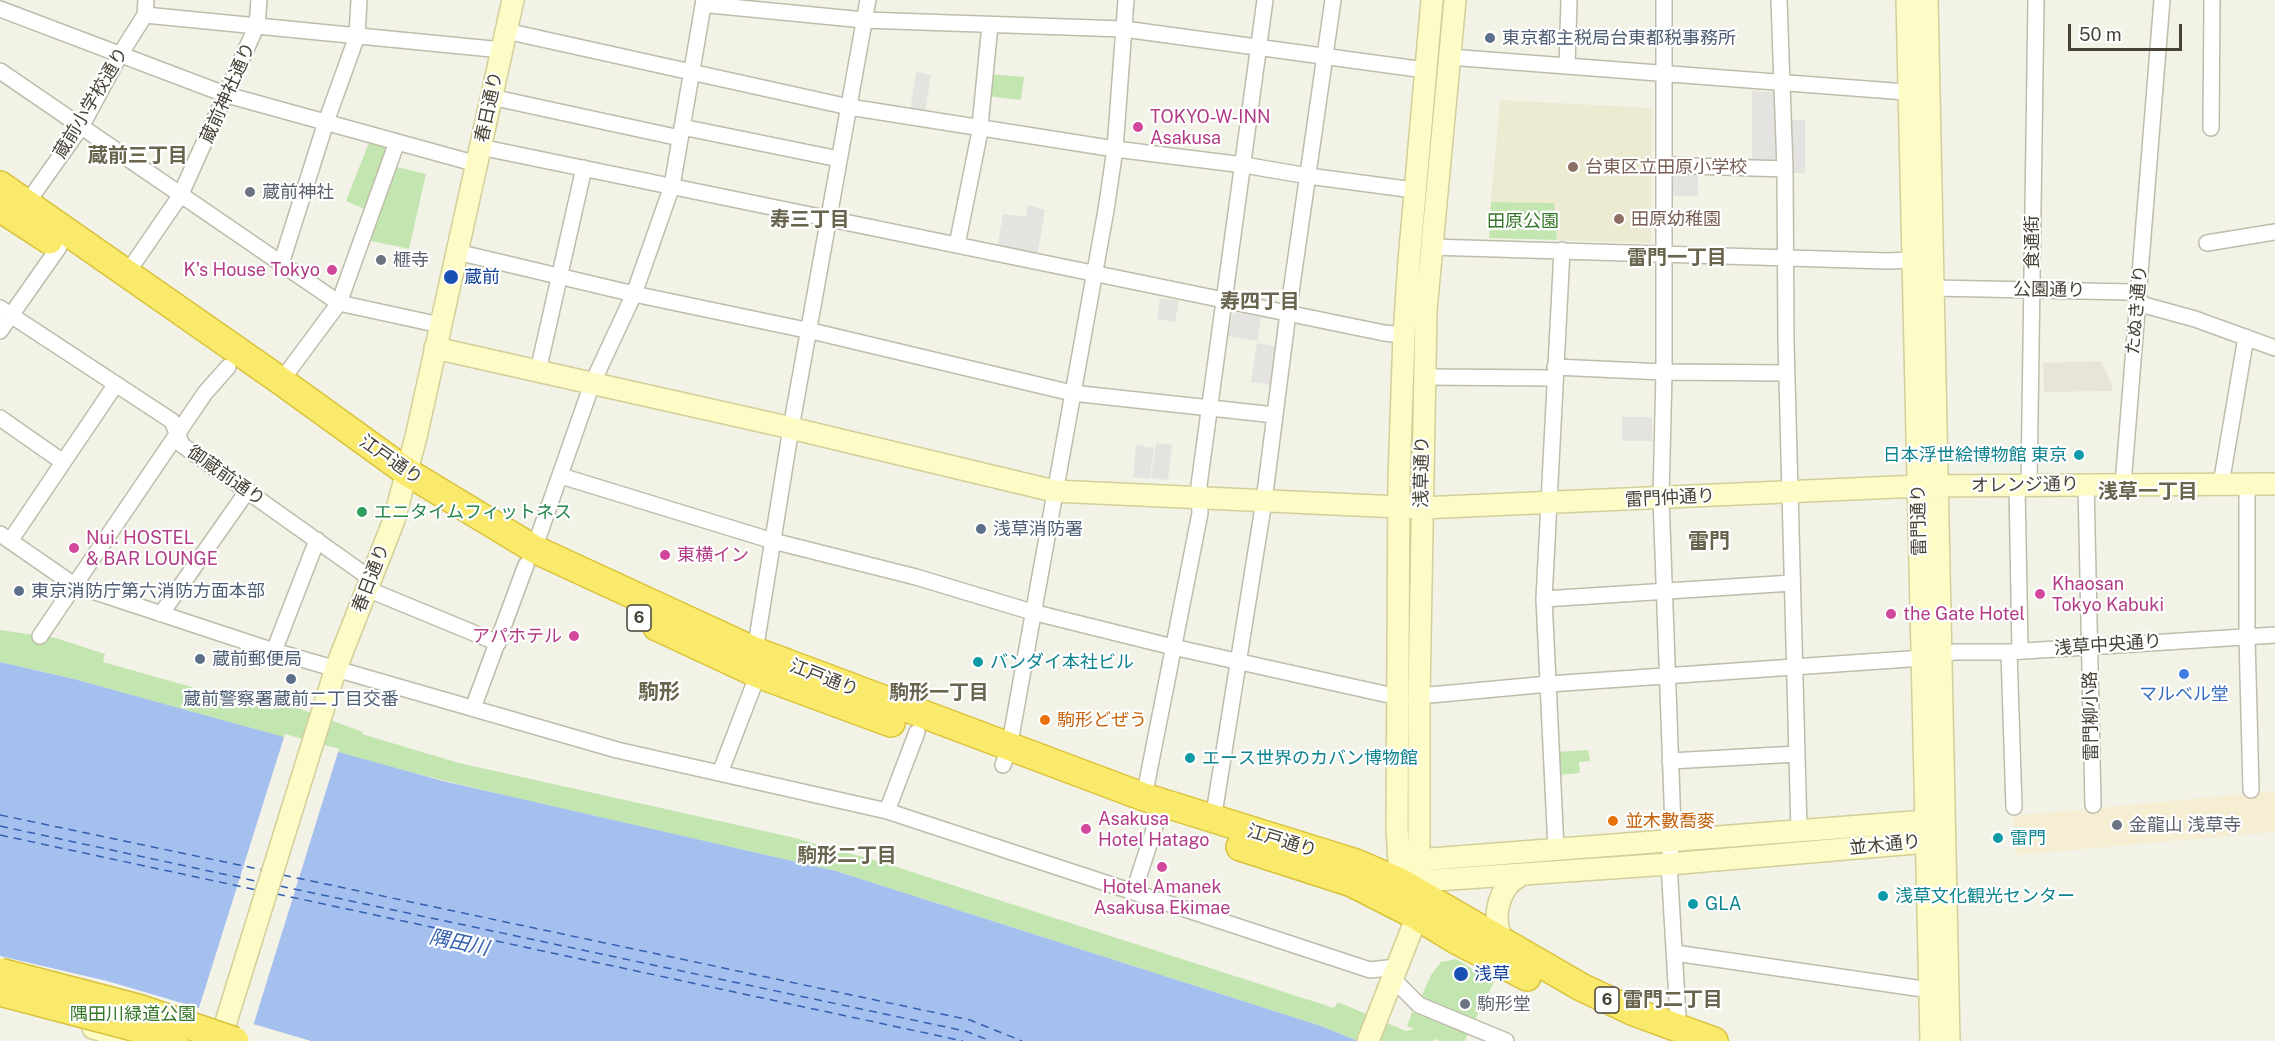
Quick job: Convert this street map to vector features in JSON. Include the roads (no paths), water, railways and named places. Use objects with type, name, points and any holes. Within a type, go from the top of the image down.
[{"type":"highway","name":"江戸通り","points":[[0,185],[281,381],[404,481]]},
{"type":"highway","name":"江戸通り","points":[[0,208],[228,366],[404,481],[530,557],[756,663],[917,732],[1006,756]]},
{"type":"highway","name":"江戸通り","points":[[756,663],[1151,809],[1347,871]]},
{"type":"highway","name":"江戸通り","points":[[1151,809],[1213,820],[1347,871]]},
{"type":"highway","points":[[1347,871],[1411,886]]},
{"type":"highway","name":"6","points":[[1411,886],[1506,945],[1581,987],[1634,1012],[1673,1037]]},
{"type":"highway","name":"6","points":[[1411,886],[1456,940],[1575,1003],[1673,1037],[1714,1041]]},
{"type":"highway","points":[[0,972],[138,1008],[235,1041]]},
{"type":"highway","points":[[0,992],[147,1038],[174,1041]]},
{"type":"street","name":"蔵前神社通り","points":[[127,273],[180,196],[257,25],[259,0]]},
{"type":"street","points":[[281,264],[326,122],[357,36],[359,0]]},
{"type":"street","name":"春日通り","points":[[220,1041],[336,668],[394,520],[513,0]]},
{"type":"street","points":[[705,0],[710,5],[864,20],[1124,29],[1425,70]]},
{"type":"street","points":[[473,708],[561,476],[592,384],[634,294],[672,186],[705,0]]},
{"type":"street","points":[[720,773],[756,663],[791,428],[868,0]]},
{"type":"street","points":[[1006,756],[1095,274],[1115,149],[1126,0]]},
{"type":"street","points":[[1134,891],[1151,809],[1173,646],[1200,513],[1199,485],[1265,0]]},
{"type":"street","points":[[1213,820],[1264,501],[1288,313],[1333,0]]},
{"type":"street","name":"浅草通り","points":[[1411,886],[1397,828],[1399,508],[1404,335],[1414,189],[1432,0]]},
{"type":"street","name":"浅草通り","points":[[1368,1041],[1405,943],[1411,886],[1419,696],[1426,310],[1455,0]]},
{"type":"street","points":[[1567,66],[1569,0]]},
{"type":"street","points":[[1664,0],[1662,165],[1664,372],[1661,498],[1672,840],[1669,864],[1675,953],[1673,1037]]},
{"type":"street","points":[[1779,0],[1783,83],[1787,372],[1799,830]]},
{"type":"street","name":"雷門通り","points":[[1907,0],[1919,93],[1933,288],[1928,486]]},
{"type":"street","name":"雷門通り","points":[[1927,0],[1919,93],[1913,260],[1928,486],[1936,838],[1949,1041]]},
{"type":"street","name":"食通街","points":[[2014,807],[2014,652],[2032,289],[2036,0]]},
{"type":"street","name":"たぬき通り","points":[[2123,485],[2162,0]]},
{"type":"street","points":[[2211,129],[2212,0]]},
{"type":"street","points":[[145,7],[257,25],[357,36],[504,40],[691,71],[849,107],[1115,149],[1414,189]]},
{"type":"street","name":"蔵前小学校通り","points":[[27,203],[81,127],[145,7]]},
{"type":"street","points":[[0,9],[227,95],[397,142],[584,168],[1383,333],[1404,335]]},
{"type":"street","points":[[957,245],[980,128],[990,25]]},
{"type":"street","points":[[1449,57],[1919,93]]},
{"type":"street","points":[[0,71],[339,303],[440,325]]},
{"type":"street","points":[[491,98],[839,159]]},
{"type":"street","points":[[281,381],[339,303],[397,142]]},
{"type":"street","points":[[1662,165],[1785,169]]},
{"type":"street","points":[[538,371],[584,168]]},
{"type":"street","points":[[2207,243],[2275,232]]},
{"type":"street","points":[[0,331],[5,311],[59,247]]},
{"type":"street","points":[[1431,247],[1913,260]]},
{"type":"street","points":[[1556,849],[1544,599],[1562,250]]},
{"type":"street","points":[[457,252],[634,294],[809,330],[1072,393],[1275,415]]},
{"type":"street","name":"公園通り","points":[[1933,288],[2131,292],[2144,304],[2275,348]]},
{"type":"street","name":"御蔵前通り","points":[[5,311],[172,421],[182,445],[317,540],[369,584],[498,643]]},
{"type":"street","points":[[2221,484],[2246,337]]},
{"type":"street","name":"雷門仲通り","points":[[435,348],[791,428],[1054,491],[1421,508],[1928,486]]},
{"type":"street","points":[[40,636],[205,393],[228,366]]},
{"type":"street","points":[[1424,377],[1554,373],[1787,372]]},
{"type":"street","points":[[116,384],[63,462],[5,537],[74,585],[274,651],[617,750],[887,811],[1370,970],[1394,973],[1419,1005],[1506,1041]]},
{"type":"street","points":[[0,418],[63,462]]},
{"type":"street","points":[[561,476],[773,541],[916,577],[1032,612],[1238,662],[1398,697]]},
{"type":"street","name":"雷門柳小路","points":[[2086,484],[2093,805]]},
{"type":"street","points":[[2247,484],[2247,637],[2251,790]]},
{"type":"street","name":"オレンジ通り","points":[[1928,486],[2275,484]]},
{"type":"street","points":[[161,614],[248,490]]},
{"type":"street","points":[[274,651],[317,540]]},
{"type":"street","points":[[1544,599],[1792,583]]},
{"type":"street","name":"浅草中央通り","points":[[1419,696],[1932,655],[2275,635]]},
{"type":"street","name":"雷門通り","points":[[1931,1041],[1930,990],[1936,838],[1926,821],[1932,655]]},
{"type":"street","points":[[887,811],[917,732]]},
{"type":"street","points":[[1670,761],[1797,754]]},
{"type":"street","name":"並木通り","points":[[1411,886],[1498,854],[1926,821]]},
{"type":"street","name":"並木通り","points":[[1411,886],[1936,838]]},
{"type":"street","points":[[1498,854],[1489,866],[1494,873],[1511,876],[1512,880],[1500,901],[1496,925],[1506,945]]},
{"type":"street","points":[[1675,953],[1930,990]]},
{"type":"street","points":[[0,1006],[110,1032],[147,1038]]},
{"type":"water","name":"隅田川","points":[[0,662],[74,679],[443,781],[836,871],[1321,1026],[1358,1041],[311,1041],[107,981],[0,956]]},
{"type":"place","name":"東京都主税局台東都税事務所","points":[[1490,38]]},
{"type":"place","name":"TOKYO-W-INN Asakusa","points":[[1138,127]]},
{"type":"place","name":"台東区立田原小学校","points":[[1573,167]]},
{"type":"place","name":"蔵前神社","points":[[250,192]]},
{"type":"place","name":"田原幼稚園","points":[[1619,219]]},
{"type":"place","name":"榧寺","points":[[381,260]]},
{"type":"place","name":"K's House Tokyo","points":[[332,270]]},
{"type":"place","name":"蔵前","points":[[451,277]]},
{"type":"place","name":"日本浮世絵博物館 東京","points":[[2079,455]]},
{"type":"place","name":"エニタイムフィットネス","points":[[362,512]]},
{"type":"place","name":"浅草消防署","points":[[981,529]]},
{"type":"place","name":"Nui. HOSTEL & BAR LOUNGE","points":[[74,548]]},
{"type":"place","name":"東横イン","points":[[665,555]]},
{"type":"place","name":"東京消防庁第六消防方面本部","points":[[19,591]]},
{"type":"place","name":"Khaosan Tokyo Kabuki","points":[[2040,594]]},
{"type":"place","name":"the Gate Hotel","points":[[1891,614]]},
{"type":"place","name":"アパホテル","points":[[574,636]]},
{"type":"place","name":"蔵前郵便局","points":[[200,659]]},
{"type":"place","name":"バンダイ本社ビル","points":[[978,662]]},
{"type":"place","name":"マルベル堂","points":[[2184,674]]},
{"type":"place","name":"蔵前警察署蔵前二丁目交番","points":[[291,679]]},
{"type":"place","name":"駒形どぜう","points":[[1045,720]]},
{"type":"place","name":"エース世界のカバン博物館","points":[[1190,758]]},
{"type":"place","name":"並木數喬麥","points":[[1613,821]]},
{"type":"place","name":"金龍山 浅草寺","points":[[2117,825]]},
{"type":"place","name":"Asakusa Hotel Hatago","points":[[1086,829]]},
{"type":"place","name":"雷門","points":[[1998,838]]},
{"type":"place","name":"Hotel Amanek Asakusa Ekimae","points":[[1162,867]]},
{"type":"place","name":"浅草文化観光センター","points":[[1883,896]]},
{"type":"place","name":"GLA","points":[[1693,904]]},
{"type":"place","name":"浅草","points":[[1461,974]]},
{"type":"place","name":"駒形堂","points":[[1465,1004]]},
{"type":"district","name":"蔵前三丁目","points":[[138,156]]},
{"type":"district","name":"寿三丁目","points":[[810,220]]},
{"type":"district","name":"雷門一丁目","points":[[1677,258]]},
{"type":"district","name":"寿四丁目","points":[[1260,302]]},
{"type":"district","name":"浅草一丁目","points":[[2148,492]]},
{"type":"district","name":"雷門","points":[[1709,542]]},
{"type":"district","name":"駒形","points":[[659,693]]},
{"type":"district","name":"駒形一丁目","points":[[939,693]]},
{"type":"district","name":"駒形二丁目","points":[[847,856]]},
{"type":"district","name":"雷門二丁目","points":[[1673,1000]]},
{"type":"park label","name":"田原公園","points":[[1523,221]]},
{"type":"park label","name":"隅田川緑道公園","points":[[133,1014]]}]
